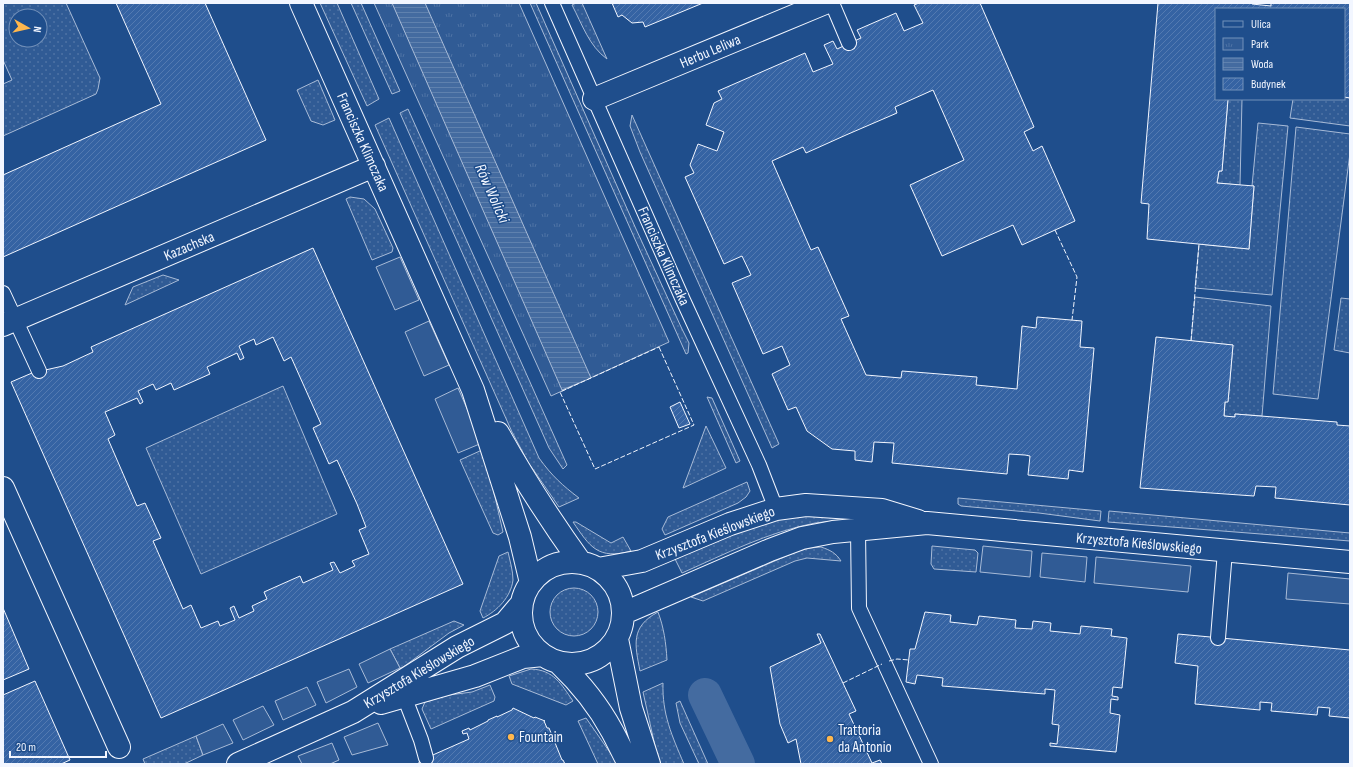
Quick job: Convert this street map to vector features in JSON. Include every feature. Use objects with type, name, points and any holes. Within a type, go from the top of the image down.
[{"type":"street","name":"Franciszka Klimczaka","points":[[301,3],[473,390],[517,467],[553,523],[590,566]]},
{"type":"street","name":"Herbu Leliwa","points":[[594,99],[825,3]]},
{"type":"street","name":"Kazachska","points":[[9,322],[374,166]]},
{"type":"street","name":"Franciszka Klimczaka","points":[[473,390],[520,537],[531,583]]},
{"type":"street","points":[[3,488],[119,747]]},
{"type":"street","name":"Krzysztofa Kieślowskiego","points":[[590,566],[642,561],[730,524],[776,509],[806,505],[882,510],[927,523],[1350,562]]},
{"type":"street","name":"Krzysztofa Kieślowskiego","points":[[624,613],[770,550],[802,538],[833,532],[927,523]]},
{"type":"street","points":[[629,764],[612,730],[595,703],[577,680],[532,645],[525,632],[522,618],[522,603],[531,583],[545,570],[556,565],[562,563],[590,566],[611,580],[621,596],[624,613],[617,639],[631,708],[649,764]]},
{"type":"street","name":"Krzysztofa Kieślowskiego","points":[[353,712],[457,647],[505,623],[522,603]]},
{"type":"street","points":[[551,659],[581,664],[601,655],[617,639]]},
{"type":"street","name":"Krzysztofa Kieślowskiego","points":[[238,764],[353,712],[475,676],[523,657],[551,659]]},
{"type":"lane","name":"Franciszka Klimczaka","points":[[552,3],[680,293],[759,465],[776,509]]},
{"type":"lane","points":[[832,3],[849,43]]},
{"type":"lane","points":[[3,293],[9,322],[39,371]]},
{"type":"lane","points":[[858,530],[859,608],[931,764]]},
{"type":"lane","points":[[1218,638],[1225,551]]},
{"type":"lane","points":[[404,696],[421,740],[426,758]]},
{"type":"green space","points":[[3,3],[66,3],[100,78],[96,94],[3,136],[3,84],[12,80],[3,60]]},
{"type":"green space","points":[[320,3],[337,3],[379,99],[367,106]]},
{"type":"green space","points":[[351,3],[361,3],[400,91],[392,94]]},
{"type":"green space","points":[[374,3],[519,3],[669,342],[551,396]]},
{"type":"green space","points":[[530,3],[536,3],[636,229],[689,343],[688,353],[686,354]]},
{"type":"green space","points":[[582,3],[607,59],[595,48],[586,34],[572,5]]},
{"type":"green space","points":[[318,80],[335,120],[323,125],[311,121],[297,90]]},
{"type":"green space","points":[[1345,97],[1350,98],[1350,126],[1290,118],[1293,100],[1345,100]]},
{"type":"green space","points":[[1228,100],[1242,100],[1240,185],[1217,183],[1219,171],[1222,171]]},
{"type":"green space","points":[[408,109],[567,465],[563,469],[549,448],[400,113]]},
{"type":"green space","points":[[632,115],[779,444],[772,448],[640,152],[630,126]]},
{"type":"green space","points":[[389,118],[539,458],[548,470],[567,489],[579,498],[559,507],[528,462],[512,432],[375,125]]},
{"type":"green space","points":[[1258,123],[1288,126],[1272,295],[1195,288],[1199,244],[1249,249],[1254,186],[1252,186]]},
{"type":"green space","points":[[1296,127],[1350,134],[1350,153],[1318,399],[1273,394]]},
{"type":"green space","points":[[350,197],[364,199],[375,209],[393,248],[392,252],[372,260],[346,199]]},
{"type":"green space","points":[[163,275],[179,280],[125,305],[133,287]]},
{"type":"green space","points":[[1195,297],[1271,306],[1262,416],[1235,414],[1235,417],[1224,416],[1225,402],[1228,401],[1233,345],[1191,341]]},
{"type":"green space","points":[[1341,298],[1350,299],[1350,353],[1334,350]]},
{"type":"green space","points":[[283,386],[337,514],[201,574],[146,448]]},
{"type":"green space","points":[[707,397],[712,398],[740,461],[736,463]]},
{"type":"green space","points":[[706,426],[726,468],[683,488]]},
{"type":"green space","points":[[482,450],[490,475],[503,532],[498,535],[493,533],[460,460]]},
{"type":"green space","points":[[747,482],[750,491],[746,497],[738,503],[665,535],[662,529],[668,517]]},
{"type":"green space","points":[[958,498],[1101,511],[1100,521],[1039,513],[961,506],[958,504]]},
{"type":"green space","points":[[1109,511],[1350,533],[1350,541],[1108,522]]},
{"type":"green space","points":[[817,513],[855,519],[815,523],[780,532],[747,544],[682,573],[675,559],[744,530],[773,520]]},
{"type":"green space","points":[[573,522],[576,522],[611,543],[623,537],[631,551],[610,554],[596,549],[590,545]]},
{"type":"green space","points":[[932,546],[975,550],[978,553],[976,572],[934,569],[931,564]]},
{"type":"green space","points":[[821,547],[832,552],[841,561],[807,558],[795,561],[703,601],[691,597],[798,551]]},
{"type":"green space","points":[[508,552],[513,580],[512,586],[502,603],[493,612],[483,618],[480,611],[499,556]]},
{"type":"green space","points":[[574,588],[583,590],[591,595],[596,603],[598,612],[596,621],[591,629],[583,634],[574,636],[565,634],[557,629],[552,621],[550,612],[552,603],[557,595],[565,590]]},
{"type":"green space","points":[[658,612],[662,624],[667,660],[640,671],[636,645],[639,630],[649,618]]},
{"type":"green space","points":[[454,621],[464,625],[449,633],[400,668],[390,649]]},
{"type":"green space","points":[[531,669],[546,672],[551,675],[561,684],[573,701],[566,705],[512,684],[509,676]]},
{"type":"green space","points":[[663,683],[666,715],[684,764],[661,764],[657,755],[643,692]]},
{"type":"green space","points":[[490,685],[495,697],[494,701],[431,729],[422,709],[425,702],[449,695],[472,692]]},
{"type":"green space","points":[[680,701],[708,764],[699,764],[680,723],[676,703]]},
{"type":"green space","points":[[586,718],[618,764],[598,764],[578,721]]},
{"type":"green space","points":[[196,736],[203,755],[184,764],[145,764],[143,759]]},
{"type":"shaded area","points":[[400,257],[419,300],[395,310],[376,267]]},
{"type":"shaded area","points":[[429,321],[449,365],[424,376],[405,332]]},
{"type":"shaded area","points":[[458,388],[482,443],[458,453],[435,399]]},
{"type":"shaded area","points":[[983,546],[1032,551],[1030,577],[980,572]]},
{"type":"shaded area","points":[[1042,553],[1087,557],[1085,582],[1040,577]]},
{"type":"shaded area","points":[[1096,557],[1191,566],[1188,592],[1094,583]]},
{"type":"shaded area","points":[[1288,573],[1350,579],[1350,604],[1286,599]]},
{"type":"shaded area","points":[[390,649],[400,668],[368,683],[359,664]]},
{"type":"shaded area","points":[[349,669],[357,687],[326,703],[317,682]]},
{"type":"shaded area","points":[[307,687],[316,705],[283,720],[275,701]]},
{"type":"shaded area","points":[[263,706],[274,725],[243,740],[233,720]]},
{"type":"shaded area","points":[[378,723],[388,745],[352,755],[344,737]]},
{"type":"shaded area","points":[[223,724],[233,743],[203,755],[196,736]]},
{"type":"shaded area","points":[[332,743],[339,760],[330,764],[302,764],[298,756]]},
{"type":"water","points":[[392,3],[425,3],[591,378],[562,390]]},
{"type":"building","points":[[116,3],[205,3],[266,140],[3,257],[3,175],[161,104]]},
{"type":"building","points":[[612,3],[703,3],[645,27],[643,22],[632,23],[622,15],[618,17]]},
{"type":"building","points":[[919,3],[980,3],[1034,127],[1024,132],[1033,151],[1042,146],[1075,221],[1022,245],[1013,225],[942,256],[910,185],[964,160],[933,90],[895,107],[897,113],[806,153],[803,147],[772,161],[811,250],[818,247],[849,316],[841,319],[866,375],[901,378],[902,371],[977,377],[976,385],[1017,389],[1022,326],[1036,328],[1037,317],[1082,321],[1080,347],[1094,348],[1083,472],[1069,470],[1068,479],[1028,475],[1030,456],[1025,455],[1009,454],[1007,474],[892,463],[894,443],[874,442],[872,462],[855,460],[855,451],[832,449],[807,431],[796,407],[788,410],[772,374],[790,365],[782,346],[763,354],[732,283],[751,275],[742,256],[724,264],[685,177],[694,173],[690,165],[698,144],[717,151],[724,132],[706,125],[714,103],[722,99],[718,91],[805,53],[813,72],[833,64],[824,45],[833,41],[837,49],[861,38],[857,30],[896,13],[904,31],[923,23],[914,5]]},
{"type":"building","points":[[1158,3],[1252,3],[1271,6],[1271,3],[1350,3],[1350,98],[1345,97],[1345,8],[1215,8],[1215,100],[1228,100],[1222,171],[1219,171],[1217,183],[1254,186],[1249,249],[1147,239],[1149,204],[1141,203]]},
{"type":"building","points":[[313,248],[463,584],[161,718],[11,382],[32,373],[63,366],[93,352],[91,347]],"holes":[[[273,337],[284,361],[291,357],[321,424],[313,428],[329,464],[337,460],[357,504],[366,527],[359,530],[369,554],[352,561],[355,566],[340,573],[334,562],[330,563],[333,570],[303,583],[300,576],[264,592],[267,599],[252,606],[254,611],[239,618],[234,606],[230,608],[235,620],[220,626],[218,621],[201,628],[191,605],[183,609],[153,541],[161,538],[145,503],[137,506],[108,439],[115,435],[105,412],[137,398],[140,404],[143,402],[138,391],[153,384],[156,390],[171,383],[174,390],[210,374],[207,367],[237,353],[240,360],[244,358],[239,346],[254,339],[256,345]]]},
{"type":"building","points":[[1156,337],[1233,345],[1228,402],[1225,402],[1224,416],[1235,417],[1235,414],[1337,422],[1337,425],[1350,426],[1350,505],[1275,498],[1276,487],[1256,486],[1254,496],[1140,488]]},
{"type":"building","points":[[680,402],[690,424],[679,428],[670,407]]},
{"type":"building","points":[[3,608],[29,669],[3,680]]},
{"type":"building","points":[[925,612],[951,615],[950,622],[977,625],[979,616],[1016,620],[1015,628],[1032,629],[1033,621],[1051,623],[1050,631],[1080,634],[1081,626],[1112,629],[1111,636],[1127,638],[1122,688],[1113,687],[1112,696],[1118,697],[1118,700],[1111,699],[1110,713],[1120,715],[1116,752],[1050,746],[1050,743],[1057,744],[1059,725],[1052,724],[1055,690],[1045,689],[1045,694],[942,686],[943,678],[917,675],[915,684],[906,682],[910,649],[915,649]]},
{"type":"building","points":[[817,634],[820,634],[856,711],[849,714],[872,763],[880,760],[882,764],[801,764],[796,739],[788,743],[780,724],[770,667],[821,643]]},
{"type":"building","points":[[1178,634],[1350,650],[1350,718],[1329,716],[1330,708],[1318,707],[1317,715],[1271,711],[1272,703],[1260,702],[1260,710],[1195,704],[1198,666],[1175,663]]},
{"type":"building","points":[[35,681],[70,760],[61,764],[3,764],[3,695]]},
{"type":"building","name":"Fountain","points":[[513,708],[534,718],[535,717],[545,721],[565,764],[419,764],[419,762],[426,758],[469,739],[467,733],[463,734],[462,731],[469,728],[470,730],[488,720],[512,710]]},
{"type":"waterway","name":"Rów Wolicki","points":[[705,695],[738,764]]},
{"type":"fence","points":[[1055,230],[1077,277],[1072,320]]},
{"type":"fence","points":[[1191,341],[1199,244]]},
{"type":"fence","points":[[659,347],[694,425],[595,469],[560,392],[659,347]]},
{"type":"fence","points":[[889,661],[897,659],[909,660]]},
{"type":"fence","points":[[843,683],[882,664]]},
{"type":"place","name":"Fountain","points":[[511,737]]},
{"type":"place","name":"Trattoria da Antonio","points":[[830,739]]}]
